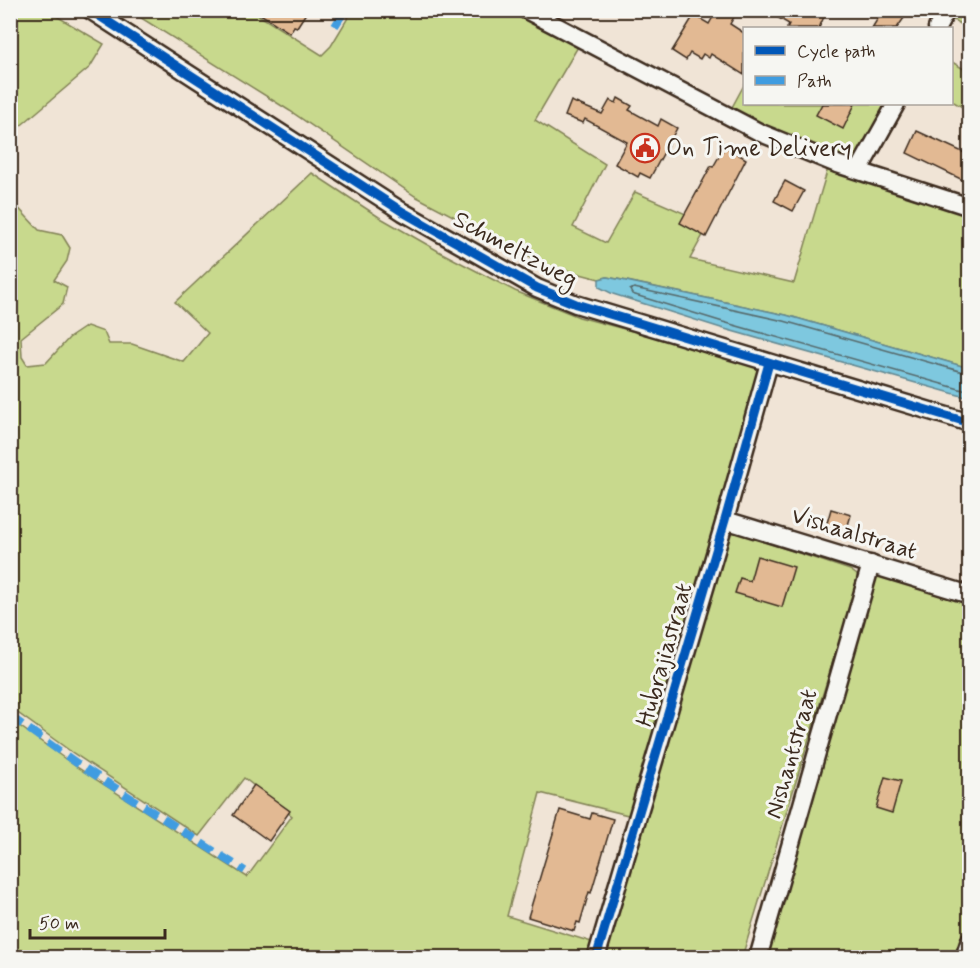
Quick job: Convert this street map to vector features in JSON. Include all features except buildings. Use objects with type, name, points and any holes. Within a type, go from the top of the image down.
[{"type":"street","name":"Schmeltzweg","points":[[90,10],[403,212],[537,288],[576,304],[969,423]]},
{"type":"street","points":[[526,10],[761,133],[837,164],[969,207]]},
{"type":"street","points":[[938,27],[947,10]]},
{"type":"street","points":[[859,170],[895,105]]},
{"type":"street","name":"Hubrajiastraat","points":[[596,957],[769,363]]},
{"type":"street","name":"Vishaalstraat","points":[[725,520],[969,595]]},
{"type":"street","name":"Nishantstraat","points":[[758,957],[871,564]]},
{"type":"street","points":[[964,957],[969,940]]},
{"type":"green space","points":[[11,10],[48,11],[104,44],[90,67],[11,134]]},
{"type":"green space","points":[[130,11],[252,11],[322,55],[331,46],[352,11],[514,11],[579,45],[535,120],[605,164],[573,227],[606,243],[635,192],[709,224],[690,259],[794,283],[828,168],[969,213],[969,368],[786,315],[618,279],[607,277],[599,279],[546,265],[415,196],[290,111]]},
{"type":"green space","points":[[954,11],[969,11],[969,29],[950,18]]},
{"type":"green space","points":[[953,63],[969,72],[969,111],[953,102]]},
{"type":"green space","points":[[743,87],[743,105],[890,105],[855,160],[844,159],[730,111]]},
{"type":"green space","points":[[312,173],[379,217],[515,291],[579,317],[756,364],[761,370],[632,816],[540,793],[507,916],[595,943],[591,957],[11,957],[11,720],[75,766],[247,877],[292,816],[244,778],[199,836],[73,753],[11,708],[10,199],[39,230],[62,235],[70,248],[67,261],[54,280],[67,287],[63,304],[21,338],[22,357],[27,365],[46,363],[69,338],[87,326],[104,332],[109,344],[132,344],[184,362],[208,333],[175,302]]},
{"type":"green space","points":[[732,531],[850,570],[857,575],[857,583],[742,957],[600,958],[727,534]]},
{"type":"green space","points":[[882,575],[969,604],[970,918],[958,957],[758,958],[874,578]]},
{"type":"water","points":[[607,277],[786,315],[969,368],[969,398],[721,328],[613,294],[599,287],[599,279]]},
{"type":"marked path","points":[[335,26],[345,10]]},
{"type":"marked path","points":[[10,716],[78,764],[245,871]]},
{"type":"cycle path","points":[[90,10],[403,212],[537,288],[576,304],[970,423]]},
{"type":"cycle path","points":[[596,958],[769,363]]},
{"type":"place","name":"On Time Delivery","points":[[645,148]]}]
